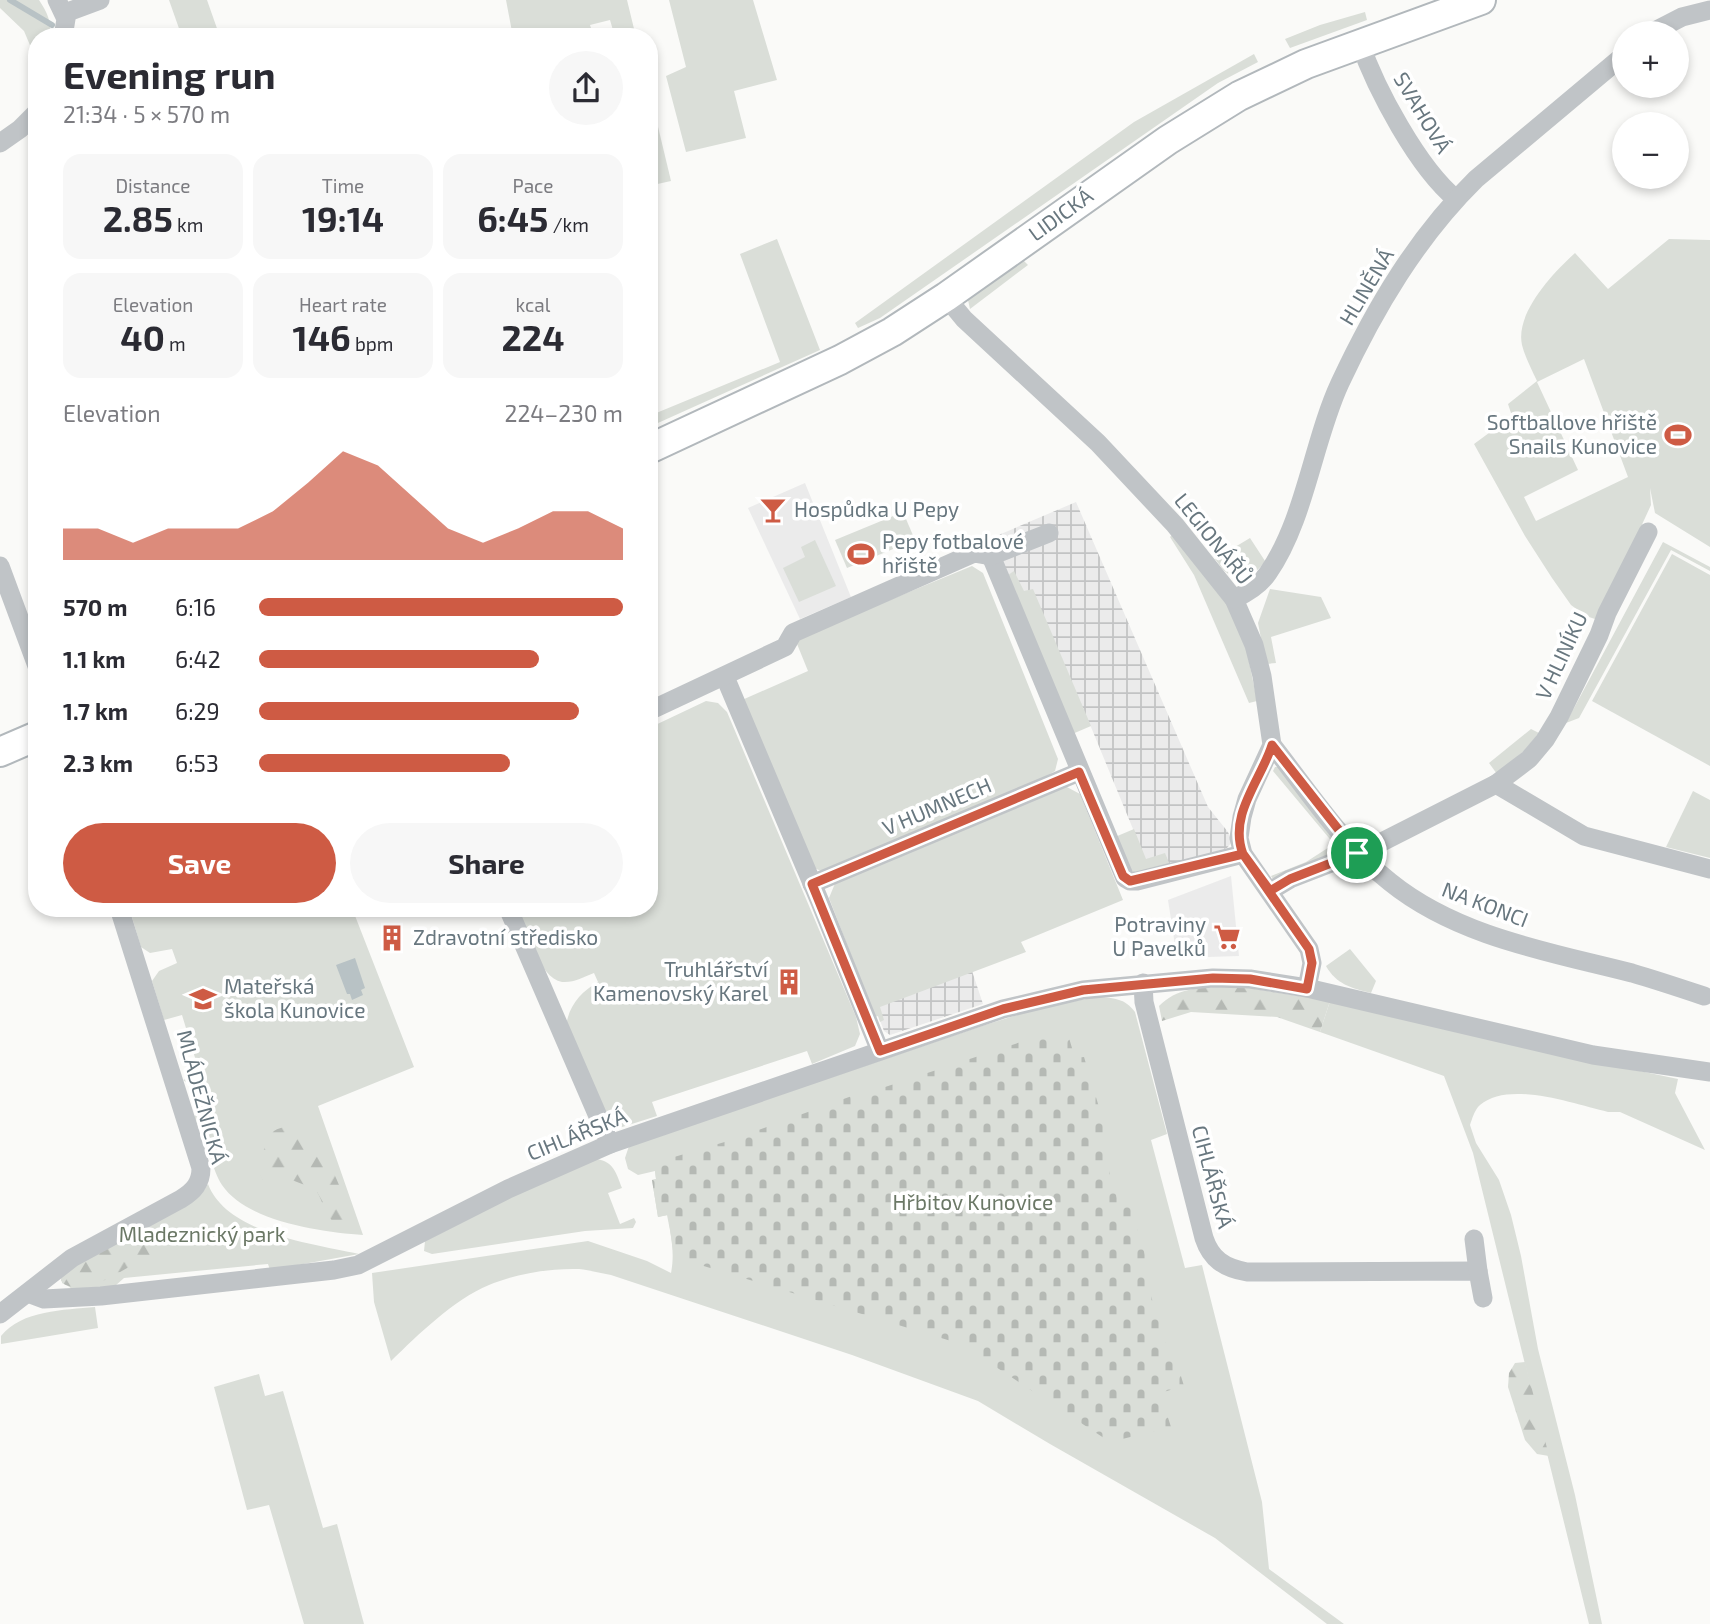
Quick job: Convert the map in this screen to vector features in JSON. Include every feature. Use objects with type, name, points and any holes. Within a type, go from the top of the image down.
[{"type":"main road","name":"LIDICKÁ","points":[[658,445],[869,345],[946,298],[1113,178],[1206,116],[1278,76],[1360,43],[1481,0]]},
{"type":"main road","points":[[0,752],[28,740]]},
{"type":"street","points":[[63,19],[100,0]]},
{"type":"street","points":[[1674,21],[1710,10]]},
{"type":"street","name":"SVAHOVÁ","points":[[1360,43],[1408,141],[1444,189],[1456,199]]},
{"type":"street","name":"HLINĚNÁ","points":[[1234,599],[1256,586],[1268,573],[1289,530],[1315,460],[1330,407],[1356,349],[1380,303],[1419,244],[1456,199],[1499,159],[1612,65]]},
{"type":"street","points":[[0,143],[28,121]]},
{"type":"street","name":"LEGIONÁŘŮ","points":[[946,298],[964,319],[1098,443],[1175,525],[1234,599],[1254,645],[1262,676],[1272,745]]},
{"type":"street","name":"V HLINÍKU","points":[[1270,891],[1290,879],[1357,853],[1496,784],[1529,759],[1553,728],[1648,532]]},
{"type":"street","points":[[658,707],[785,647],[793,633],[974,553],[991,556],[1049,533]]},
{"type":"street","points":[[991,556],[1123,876],[1127,880],[1137,881],[1243,854]]},
{"type":"street","points":[[0,566],[28,642]]},
{"type":"street","points":[[725,677],[880,1051]]},
{"type":"street","points":[[1272,745],[1247,799],[1239,838],[1243,854],[1309,949],[1312,963],[1307,989]]},
{"type":"street","name":"NA KONCI","points":[[1272,745],[1357,853],[1406,894],[1458,923],[1560,956],[1636,974],[1704,996]]},
{"type":"street","name":"V HUMNECH","points":[[812,884],[1079,772]]},
{"type":"street","points":[[1496,784],[1584,836],[1710,869]]},
{"type":"street","name":"MLÁDEŽNICKÁ","points":[[0,1314],[77,1255],[181,1199],[191,1193],[199,1182],[201,1168],[122,917]]},
{"type":"street","points":[[512,917],[610,1144]]},
{"type":"street","name":"CIHLÁŘSKÁ","points":[[28,1293],[44,1299],[101,1296],[345,1268],[371,1260],[441,1221],[541,1173],[610,1144],[982,1016],[1038,999],[1083,990],[1143,983],[1232,978],[1268,981],[1592,1055],[1710,1072]]},
{"type":"street","name":"CIHLÁŘSKÁ","points":[[1143,983],[1144,1002],[1204,1238],[1208,1249],[1222,1265],[1247,1272],[1478,1271]]},
{"type":"street","points":[[1474,1239],[1483,1298]]},
{"type":"shaded area","points":[[805,483],[851,597],[800,619],[748,508]]},
{"type":"shaded area","points":[[1076,502],[1208,807],[1228,832],[1232,842],[1227,848],[1142,874],[1133,829],[1091,727],[1006,582],[987,540]]},
{"type":"shaded area","points":[[1231,876],[1239,956],[1177,958],[1168,900]]},
{"type":"shaded area","points":[[355,958],[365,988],[361,990],[363,995],[352,1000],[336,965]]},
{"type":"shaded area","points":[[970,965],[983,1004],[890,1035],[884,1031],[873,1002]]},
{"type":"green space","points":[[0,0],[39,0],[48,17],[50,28],[28,28],[28,40],[24,31],[0,8]]},
{"type":"green space","points":[[169,0],[207,0],[217,28],[179,28]]},
{"type":"green space","points":[[506,0],[627,0],[634,28],[612,28],[610,20],[590,25],[591,28],[511,28]]},
{"type":"green space","points":[[669,0],[753,0],[777,80],[734,91],[746,138],[686,152],[666,76],[686,67]]},
{"type":"green space","points":[[1365,12],[1367,20],[1290,48],[1285,39],[1320,25]]},
{"type":"green space","points":[[1254,54],[1258,62],[1218,83],[880,318],[858,328],[855,323],[1134,122]]},
{"type":"green space","points":[[658,127],[671,181],[658,184]]},
{"type":"green space","points":[[777,239],[820,350],[658,423],[658,412],[780,362],[740,254]]},
{"type":"green space","points":[[1669,239],[1710,240],[1710,547],[1655,513],[1650,488],[1651,505],[1598,620],[1586,616],[1571,605],[1525,536],[1474,444],[1512,416],[1508,404],[1537,381],[1523,350],[1521,333],[1530,307],[1556,271],[1575,253],[1608,289]],"holes":[[[1584,359],[1628,477],[1536,521],[1524,497],[1578,470],[1537,382]]]},
{"type":"green space","points":[[1022,259],[1028,265],[970,309],[968,300],[975,292]]},
{"type":"green space","name":"Pepy fotbalové hřiště","points":[[903,512],[915,540],[847,568],[835,540]]},
{"type":"green space","points":[[1172,535],[1227,604],[1247,651],[1257,701],[1249,703],[1194,575],[1170,537]]},
{"type":"green space","points":[[1250,538],[1265,561],[1251,574],[1228,574],[1215,559]]},
{"type":"green space","points":[[815,540],[836,586],[799,602],[783,568],[805,557],[801,547]]},
{"type":"green space","points":[[1663,542],[1710,567],[1710,571],[1671,550],[1579,718],[1566,723]]},
{"type":"green space","points":[[1672,554],[1710,575],[1710,766],[1592,701]]},
{"type":"green space","points":[[972,566],[983,573],[1058,759],[1055,771],[1040,780],[822,871],[813,868],[742,700],[808,671],[795,639]]},
{"type":"green space","points":[[1014,571],[1024,591],[1033,589],[1091,726],[1070,735],[1008,575]]},
{"type":"green space","points":[[1270,589],[1321,597],[1331,618],[1271,637],[1276,663],[1266,664],[1258,623]]},
{"type":"green space","points":[[706,701],[718,703],[727,712],[856,1017],[860,1034],[855,1046],[812,1064],[807,1051],[652,1102],[657,1116],[619,1128],[608,1123],[577,1057],[566,1026],[577,1000],[598,982],[594,973],[571,982],[562,982],[546,972],[521,917],[658,917],[658,724]]},
{"type":"green space","points":[[1531,729],[1539,733],[1524,751],[1497,774],[1489,763]]},
{"type":"green space","points":[[1275,767],[1280,767],[1341,843],[1339,850],[1273,879],[1271,876],[1306,862],[1334,844],[1273,771]]},
{"type":"green space","points":[[1065,786],[1080,794],[1123,900],[1021,942],[1026,952],[880,1007],[884,1020],[880,1022],[878,1016],[875,1017],[829,898],[836,881]]},
{"type":"green space","points":[[1693,791],[1710,800],[1710,858],[1666,847]]},
{"type":"green space","points":[[1134,829],[1146,859],[1165,853],[1170,865],[1135,873],[1129,869],[1115,837]]},
{"type":"green space","points":[[132,917],[356,917],[414,1067],[318,1106],[363,1235],[286,1223],[249,1208],[234,1198],[222,1185],[201,1123],[196,1124],[194,1117],[199,1105],[213,1099],[210,1087],[193,1087],[183,1080],[200,1074],[182,1015],[164,1020],[152,981],[159,971],[177,963],[172,949],[150,953],[141,947]]},
{"type":"green space","points":[[1350,949],[1376,981],[1371,993],[1345,984],[1334,977],[1326,966]]},
{"type":"green space","points":[[1242,987],[1330,1001],[1320,1032],[1277,1017],[1191,1012],[1162,1021],[1159,1006],[1177,993],[1198,988]]},
{"type":"green space","points":[[1097,997],[1123,1001],[1135,1012],[1167,1134],[1151,1140],[1185,1268],[1202,1265],[1262,1502],[1269,1569],[1344,1624],[1327,1624],[1215,1538],[978,1401],[852,1355],[611,1275],[579,1269],[557,1270],[499,1281],[449,1309],[391,1361],[374,1302],[372,1273],[588,1241],[647,1261],[671,1273],[671,1237],[667,1215],[658,1217],[652,1180],[656,1179],[655,1171],[638,1175],[628,1169],[625,1158],[629,1146],[985,1025],[1043,1007]]},
{"type":"green space","points":[[1330,1001],[1530,1048],[1678,1079],[1675,1093],[1705,1150],[1620,1112],[1608,1112],[1524,1094],[1507,1094],[1492,1098],[1478,1107],[1470,1125],[1476,1143],[1499,1180],[1511,1215],[1538,1349],[1575,1495],[1602,1624],[1589,1624],[1473,1153],[1444,1076],[1320,1032]]},
{"type":"green space","name":"Hřbitov Kunovice","points":[[1051,1032],[1054,1042],[1069,1038],[1075,1058],[1084,1057],[1107,1134],[1099,1137],[1119,1205],[1129,1203],[1153,1281],[1147,1283],[1171,1361],[1176,1360],[1184,1386],[1160,1393],[1171,1427],[1110,1442],[961,1344],[674,1257],[668,1215],[658,1217],[652,1180],[656,1179],[654,1163],[728,1141],[871,1089],[873,1091]]},
{"type":"green space","points":[[286,1126],[307,1132],[320,1148],[334,1173],[348,1210],[351,1219],[347,1225],[339,1224],[329,1217],[315,1189],[279,1175],[274,1182],[263,1180],[258,1169],[264,1149],[274,1131]]},
{"type":"green space","points":[[597,1159],[603,1160],[616,1173],[622,1188],[608,1193],[620,1224],[634,1218],[636,1222],[633,1228],[585,1231],[432,1254],[424,1251],[425,1241],[519,1193]]},
{"type":"green space","name":"Mladeznický park","points":[[208,1184],[218,1201],[233,1215],[252,1225],[296,1241],[359,1254],[270,1270],[268,1264],[124,1278],[115,1286],[72,1289],[61,1281],[61,1278],[204,1190]]},
{"type":"green space","points":[[137,1232],[145,1232],[153,1239],[154,1249],[150,1256],[95,1284],[72,1287],[62,1283],[65,1270]]},
{"type":"green space","points":[[95,1307],[98,1328],[1,1344],[1,1336],[10,1327],[32,1316]]},
{"type":"green space","points":[[1525,1362],[1549,1456],[1537,1454],[1525,1440],[1508,1387],[1509,1373],[1515,1363]]},
{"type":"green space","points":[[259,1374],[265,1396],[283,1391],[323,1528],[337,1524],[364,1624],[304,1624],[269,1505],[247,1510],[214,1387]]},
{"type":"waterway","points":[[10,0],[52,25]]},
{"type":"place","name":"Softballove hřiště Snails Kunovice","points":[[1678,435]]},
{"type":"place","name":"Hospůdka U Pepy","points":[[773,510]]},
{"type":"place","name":"Pepy fotbalové hřiště","points":[[861,554]]},
{"type":"place","name":"Potraviny U Pavelků","points":[[1227,937]]},
{"type":"place","name":"Zdravotní středisko","points":[[392,938]]},
{"type":"place","name":"Truhlářství Kamenovský Karel","points":[[789,982]]},
{"type":"place","name":"Mateřská škola Kunovice","points":[[203,999]]},
{"type":"route","points":[[1357,853],[1272,745],[1247,799],[1240,825],[1239,842],[1243,854],[1309,949],[1312,963],[1307,989],[1268,981],[1213,978],[1083,990],[1003,1009],[880,1051],[812,884],[1079,772],[1123,876],[1130,881],[1243,854],[1270,891],[1290,879],[1357,853]]}]
